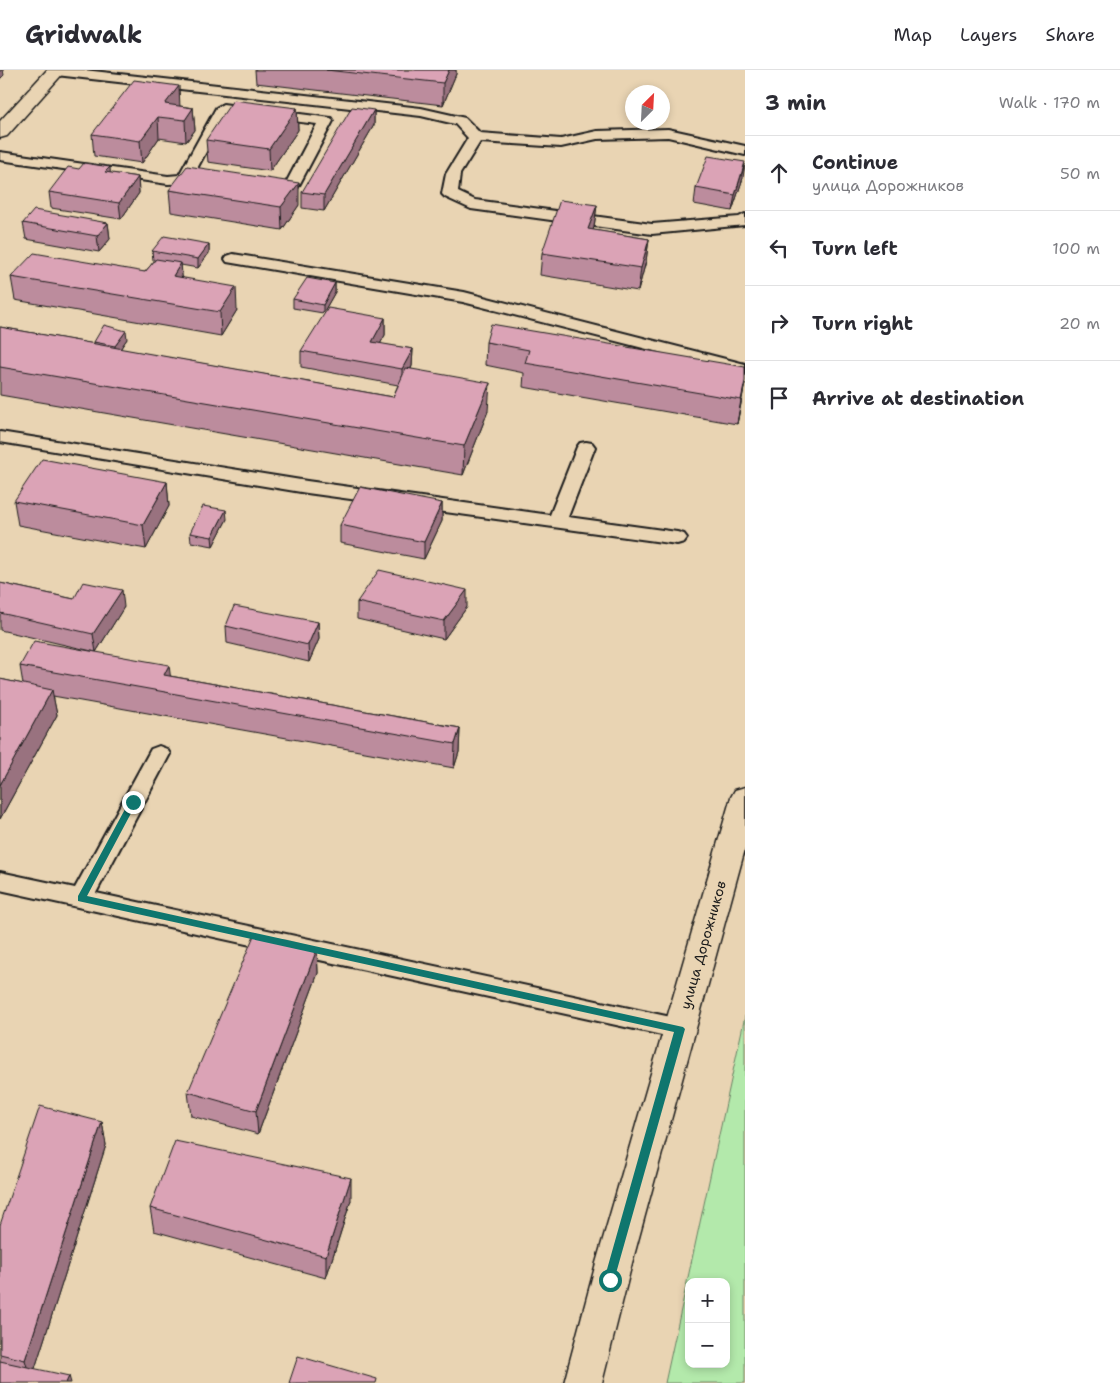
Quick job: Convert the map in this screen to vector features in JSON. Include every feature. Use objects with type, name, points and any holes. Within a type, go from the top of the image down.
[{"type":"street","points":[[0,132],[56,70]]},
{"type":"street","name":"улица Дорожников","points":[[583,1383],[614,1263],[745,797]]},
{"type":"lane","points":[[56,70],[420,112],[460,120],[476,137],[560,143],[597,135],[668,133],[745,151]]},
{"type":"lane","points":[[184,179],[223,108],[326,121],[291,188],[253,183]]},
{"type":"lane","points":[[476,137],[453,174],[450,194],[471,204],[652,229],[743,221],[745,219]]},
{"type":"lane","points":[[0,156],[168,180],[224,179]]},
{"type":"lane","points":[[233,259],[464,297],[745,369]]},
{"type":"lane","points":[[0,437],[307,488],[677,538]]},
{"type":"lane","points":[[557,521],[586,447]]},
{"type":"lane","points":[[81,899],[159,754]]},
{"type":"lane","points":[[0,881],[680,1029]]},
{"type":"green space","points":[[745,1016],[745,1383],[665,1383],[685,1291],[685,1368],[730,1368],[730,1278],[688,1278]]},
{"type":"building","points":[[326,70],[449,70],[443,83]]},
{"type":"building","points":[[134,80],[179,86],[165,104],[193,108],[185,120],[158,117],[140,141],[92,134]]},
{"type":"building","points":[[233,100],[297,108],[269,149],[206,140]]},
{"type":"building","points":[[352,107],[374,110],[324,195],[302,192]]},
{"type":"building","points":[[708,156],[745,162],[735,195],[696,188]]},
{"type":"building","points":[[84,163],[110,167],[105,172],[138,177],[119,203],[49,192],[68,167],[79,169]]},
{"type":"building","points":[[187,166],[299,183],[281,207],[169,190]]},
{"type":"building","points":[[560,200],[597,205],[588,229],[649,239],[641,268],[542,253]]},
{"type":"building","points":[[34,210],[108,223],[97,236],[23,223]]},
{"type":"building","points":[[164,236],[209,244],[198,259],[152,251]]},
{"type":"building","points":[[34,253],[145,272],[156,259],[181,263],[173,276],[236,287],[220,312],[11,277]]},
{"type":"building","points":[[307,278],[335,283],[323,305],[293,299]]},
{"type":"building","points":[[328,308],[385,318],[372,342],[413,349],[402,369],[301,351]]},
{"type":"building","points":[[491,324],[745,367],[745,381],[741,400],[525,363],[529,350],[486,342]]},
{"type":"building","points":[[104,325],[126,331],[115,346],[94,342]]},
{"type":"building","points":[[0,327],[393,397],[406,368],[490,383],[464,446],[0,367]]},
{"type":"building","points":[[42,459],[167,482],[143,525],[14,501]]},
{"type":"building","points":[[360,487],[442,503],[424,542],[340,525]]},
{"type":"building","points":[[203,506],[226,510],[212,537],[190,533]]},
{"type":"building","points":[[379,570],[467,590],[444,621],[357,602]]},
{"type":"building","points":[[83,582],[122,590],[93,634],[0,613],[0,583],[74,599]]},
{"type":"building","points":[[234,606],[318,622],[308,645],[226,626]]},
{"type":"building","points":[[34,641],[169,665],[164,675],[460,728],[455,744],[20,666]]},
{"type":"building","points":[[0,679],[52,690],[0,785]]},
{"type":"building","points":[[255,933],[317,949],[256,1111],[188,1092]]},
{"type":"building","points":[[40,1106],[102,1122],[25,1360],[0,1354],[0,1225]]},
{"type":"building","points":[[175,1141],[351,1178],[326,1256],[150,1208]]},
{"type":"building","points":[[298,1356],[377,1379],[376,1383],[289,1383]]},
{"type":"building","points":[[0,1361],[69,1376],[66,1383],[0,1383]]},
{"type":"route","points":[[133,802],[81,899],[680,1029],[610,1280]]}]
